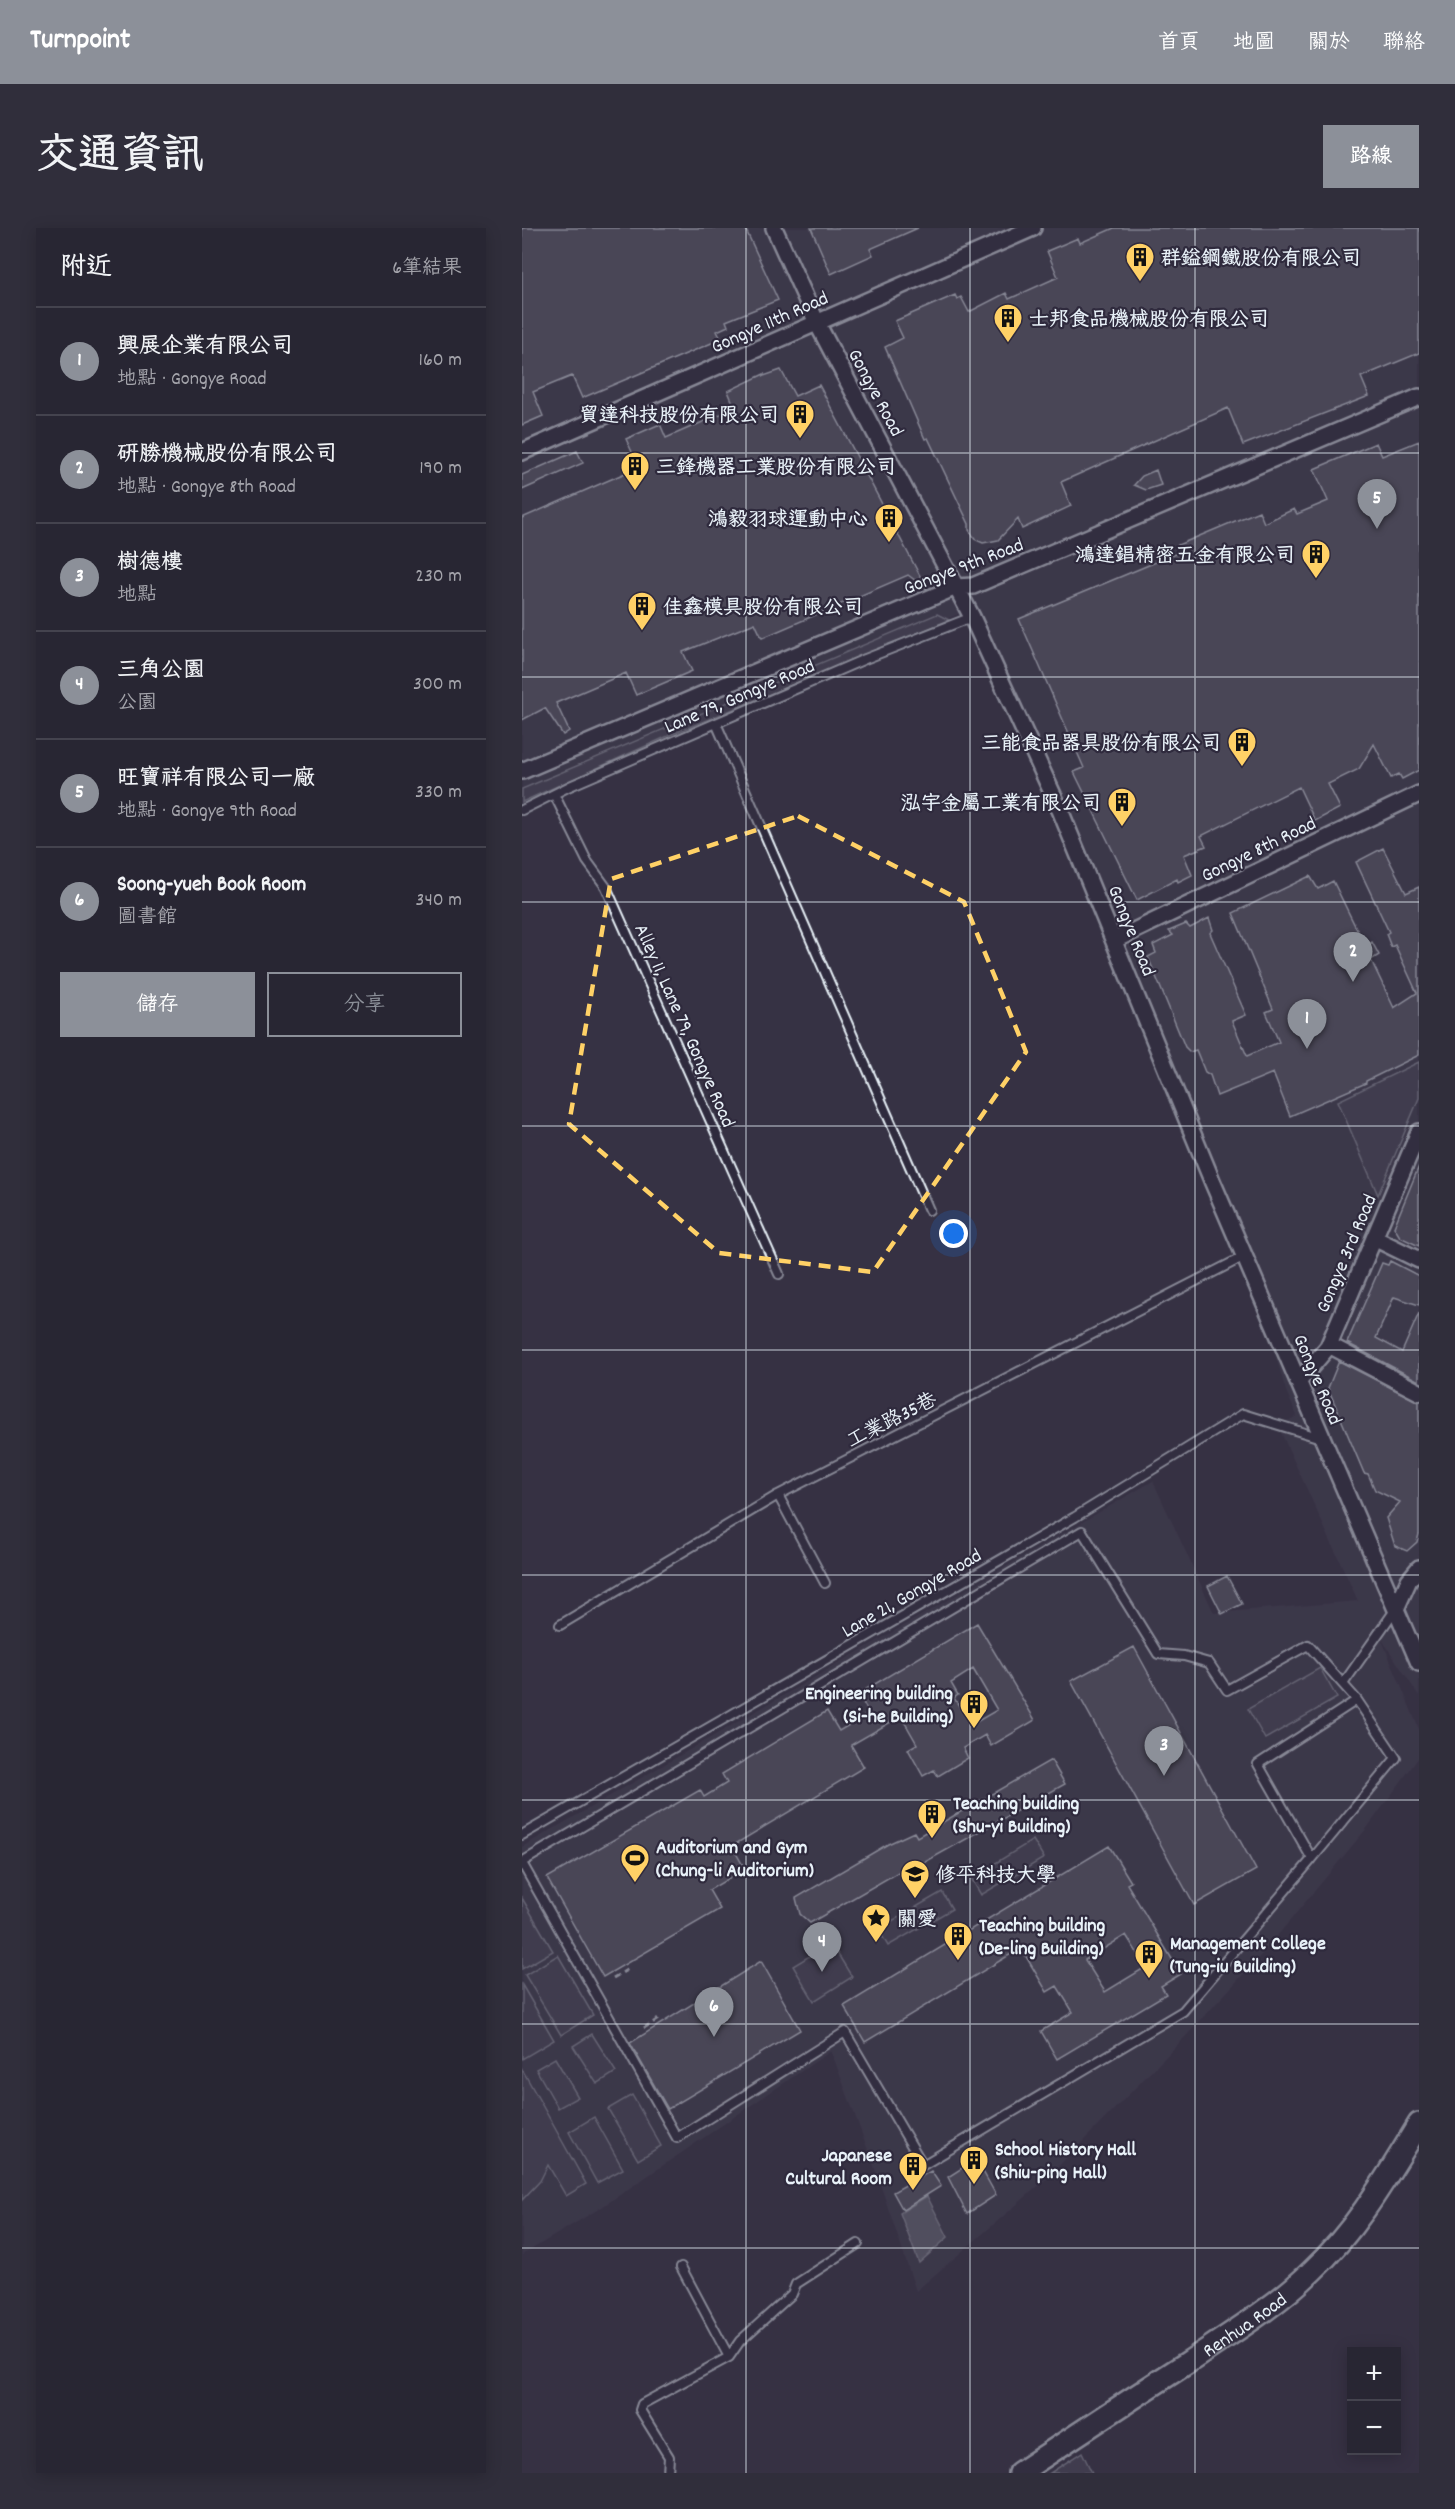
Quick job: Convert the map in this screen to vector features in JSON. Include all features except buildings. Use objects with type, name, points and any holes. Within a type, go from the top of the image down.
[{"type":"main road","name":"Renhua Road","points":[[1019,2473],[1227,2336],[1312,2272],[1345,2236],[1373,2199],[1419,2124]]},
{"type":"street","name":"Gongye Road","points":[[774,228],[817,323],[972,617],[1060,810],[1321,1438],[1396,1609],[1417,1647],[1419,1663]]},
{"type":"street","name":"Gongye 11th Road","points":[[522,452],[1033,228]]},
{"type":"street","name":"Gongye 9th Road","points":[[522,771],[956,587],[973,586],[1419,397]]},
{"type":"street","name":"Gongye 8th Road","points":[[1115,940],[1419,794]]},
{"type":"street","name":"Gongye 3rd Road","points":[[1298,1382],[1324,1354],[1329,1345],[1419,1132]]},
{"type":"street","points":[[1374,1238],[1419,1260]]},
{"type":"street","points":[[1329,1345],[1419,1392]]},
{"type":"street","points":[[1396,1609],[1409,1580],[1419,1568]]},
{"type":"lane","name":"Lane 79, Gongye Road","points":[[522,810],[864,659],[972,617]]},
{"type":"lane","points":[[716,723],[928,1209]]},
{"type":"lane","name":"Alley 11, Lane 79, Gongye Road","points":[[554,794],[587,861],[606,886],[779,1274]]},
{"type":"lane","name":"工業路35巷","points":[[560,1625],[778,1495],[1245,1256]]},
{"type":"lane","name":"Lane 21, Gongye Road","points":[[522,1835],[1074,1517],[1243,1414],[1321,1438]]},
{"type":"lane","points":[[778,1495],[825,1583]]},
{"type":"lane","points":[[1074,1517],[1158,1654],[1184,1656],[1209,1664],[1227,1690],[1308,1645],[1358,1700],[1396,1758],[1183,2011],[923,2165],[845,2032],[677,2138],[522,1862],[1082,1531]]},
{"type":"lane","points":[[1342,1684],[1396,1609]]},
{"type":"lane","points":[[1312,1859],[1258,1764],[1358,1700]]},
{"type":"lane","points":[[668,2473],[669,2457],[640,2410],[642,2404],[729,2357],[740,2341],[792,2294],[796,2284],[858,2244]]},
{"type":"lane","points":[[681,2266],[729,2357]]},
{"type":"path","points":[[613,1978],[630,1968]]},
{"type":"path","points":[[644,2028],[660,2018]]},
{"type":"highlighted area","points":[[798,816],[964,902],[1026,1052],[873,1272],[719,1253],[569,1124],[611,879]]},
{"type":"shaded area","points":[[522,228],[1419,228],[1419,1696],[1381,1638],[1419,1729],[1419,1757],[1367,1828],[1263,1953],[1187,2035],[1043,2182],[916,2291],[875,2169],[831,2051],[602,2207],[522,2255],[522,1847],[1153,1481],[1214,1613],[1358,1601],[1278,1426],[1297,1416],[1286,1391],[1246,1255],[970,609],[522,803]]},
{"type":"shaded area","points":[[937,614],[949,620],[668,736],[522,802],[522,789]]},
{"type":"shaded area","points":[[1419,1062],[1419,1098],[1378,1195],[1338,1101]]},
{"type":"shaded area","points":[[1320,1668],[1337,1698],[1265,1739],[1248,1709]]},
{"type":"shaded area","points":[[1033,1840],[1044,1858],[981,1895],[971,1878]]},
{"type":"shaded area","points":[[942,1892],[952,1909],[888,1946],[878,1929]]},
{"type":"shaded area","points":[[522,1898],[553,1951],[522,1969]]},
{"type":"shaded area","points":[[831,1943],[852,1977],[814,2001],[793,1966]]},
{"type":"shaded area","points":[[558,1955],[593,2015],[561,2035],[525,1975]]},
{"type":"shaded area","points":[[522,1985],[554,2040],[522,2059]]},
{"type":"shaded area","points":[[592,2034],[616,2072],[597,2084],[573,2046]]},
{"type":"shaded area","points":[[555,2058],[578,2097],[558,2108],[536,2069]]},
{"type":"shaded area","points":[[522,2069],[586,2184],[566,2196],[548,2165],[540,2181],[522,2200]]},
{"type":"shaded area","points":[[632,2095],[661,2146],[638,2160],[608,2109]]},
{"type":"shaded area","points":[[594,2117],[623,2169],[597,2183],[569,2132]]},
{"type":"shaded area","points":[[1082,2452],[1092,2473],[1050,2473]]},
{"type":"water","points":[[927,2196],[948,2237],[919,2263],[900,2213]]},
{"type":"place","name":"群鎰鋼鐵股份有限公司","points":[[1140,282]]},
{"type":"place","name":"士邦食品機械股份有限公司","points":[[1008,344]]},
{"type":"place","name":"貿達科技股份有限公司","points":[[800,440]]},
{"type":"place","name":"三鋒機器工業股份有限公司","points":[[635,492]]},
{"type":"place","name":"旺寶祥有限公司一廠","points":[[1377,529]]},
{"type":"place","name":"鴻毅羽球運動中心","points":[[889,544]]},
{"type":"place","name":"鴻達錩精密五金有限公司","points":[[1316,580]]},
{"type":"place","name":"佳鑫模具股份有限公司","points":[[642,632]]},
{"type":"place","name":"三能食品器具股份有限公司","points":[[1242,768]]},
{"type":"place","name":"泓宇金屬工業有限公司","points":[[1122,828]]},
{"type":"place","name":"研勝機械股份有限公司","points":[[1353,982]]},
{"type":"place","name":"興展企業有限公司","points":[[1307,1049]]},
{"type":"place","name":"Engineering building (Si-he Building)","points":[[974,1730]]},
{"type":"place","name":"樹德樓","points":[[1164,1776]]},
{"type":"place","name":"Teaching building (Shu-yi Building)","points":[[932,1840]]},
{"type":"place","name":"Auditorium and Gym (Chung-li Auditorium)","points":[[635,1884]]},
{"type":"place","name":"修平科技大學","points":[[915,1900]]},
{"type":"place","name":"關愛","points":[[876,1944]]},
{"type":"place","name":"Teaching building (De-ling Building)","points":[[958,1962]]},
{"type":"place","name":"三角公園","points":[[822,1972]]},
{"type":"place","name":"Management College (Tung-iu Building)","points":[[1149,1980]]},
{"type":"place","name":"Soong-yueh Book Room","points":[[714,2037]]},
{"type":"place","name":"School History Hall (Shiu-ping Hall)","points":[[974,2186]]},
{"type":"place","name":"Japanese Cultural Room","points":[[913,2192]]}]
